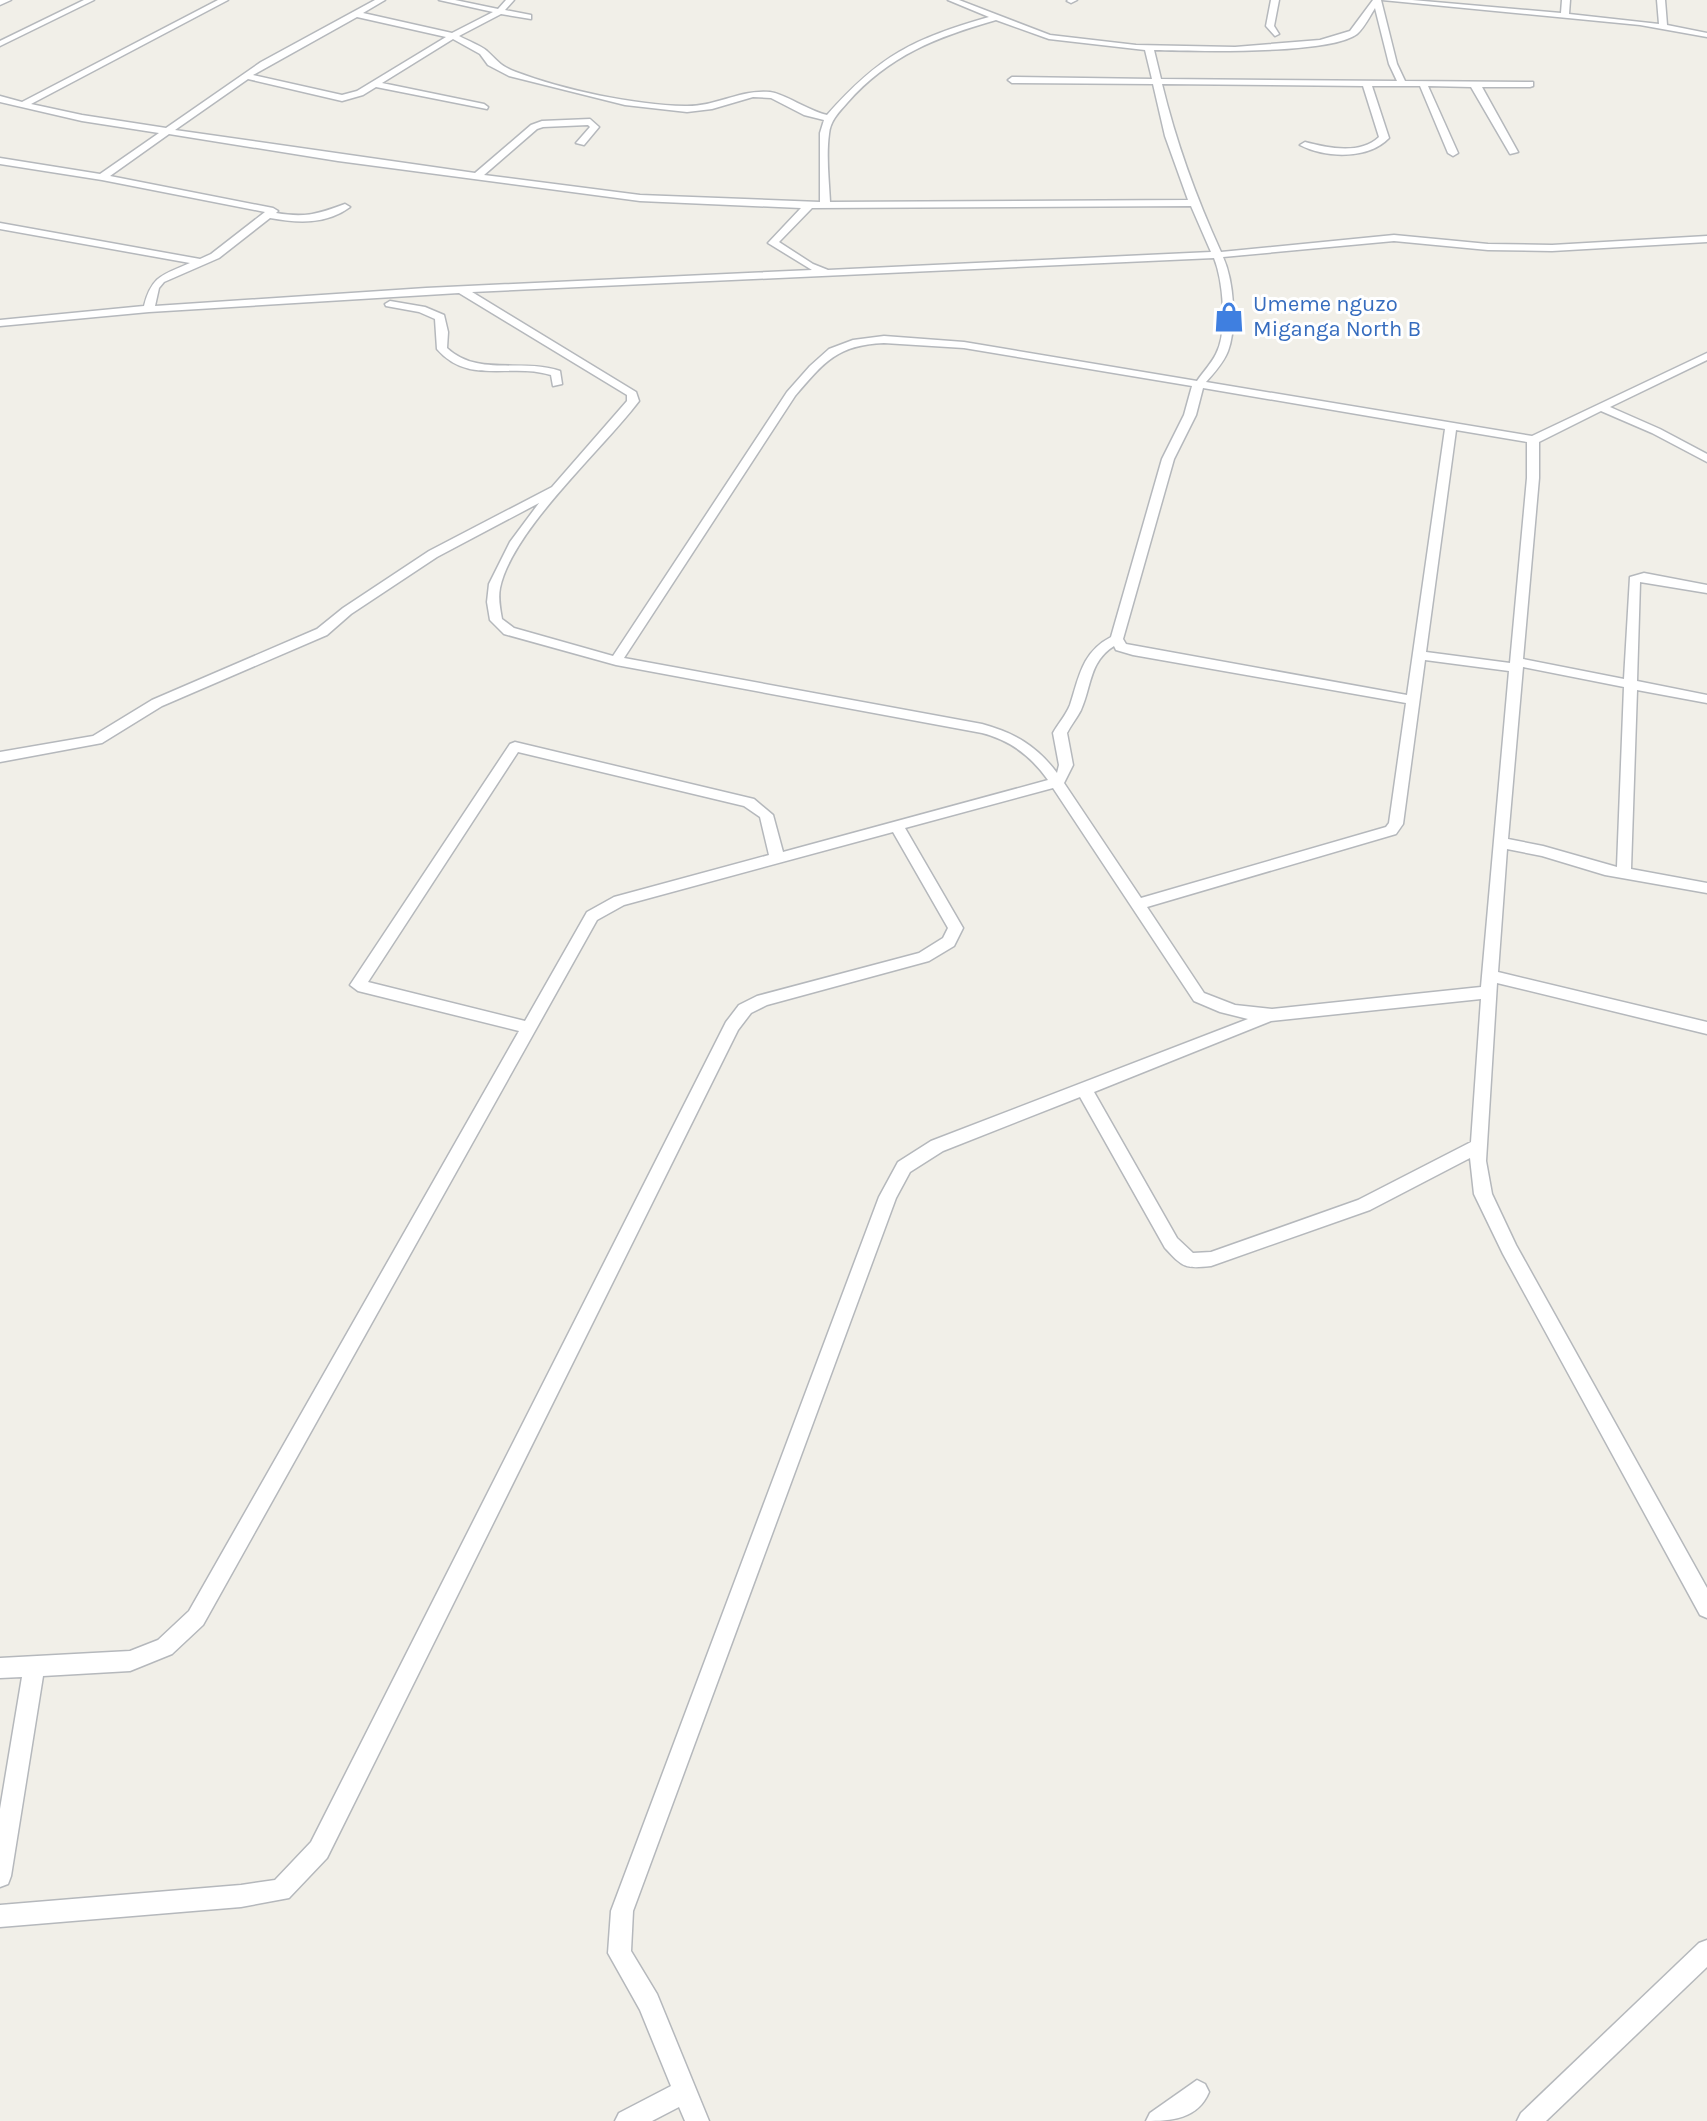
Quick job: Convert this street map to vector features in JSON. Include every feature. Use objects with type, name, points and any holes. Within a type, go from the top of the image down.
[{"type":"street","points":[[0,3],[7,0]]},
{"type":"street","points":[[0,44],[90,0]]},
{"type":"street","points":[[24,104],[224,0]]},
{"type":"street","points":[[102,177],[245,76],[381,0]]},
{"type":"street","points":[[443,0],[528,17]]},
{"type":"street","points":[[245,76],[342,98],[360,93],[500,11],[510,0]]},
{"type":"street","points":[[952,0],[1049,37],[1149,48],[1235,50],[1321,42],[1353,33],[1377,0]]},
{"type":"street","points":[[1275,0],[1270,26],[1275,34]]},
{"type":"street","points":[[1377,0],[1393,64],[1402,83]]},
{"type":"street","points":[[1386,0],[1474,4],[1707,35]]},
{"type":"street","points":[[1565,16],[1566,0]]},
{"type":"street","points":[[1661,0],[1663,28]]},
{"type":"street","points":[[356,14],[453,36],[483,52],[491,63],[512,74],[625,102],[687,109],[712,106],[753,94],[773,95],[807,113],[829,118]]},
{"type":"street","points":[[825,205],[822,149],[829,118],[860,82],[891,59],[938,34],[993,18]]},
{"type":"street","points":[[1149,48],[1170,136],[1227,288],[1229,329],[1222,354],[1198,386],[1190,415],[1168,459],[1117,639],[1121,647],[1133,651],[1412,700]]},
{"type":"street","points":[[1012,80],[1530,84]]},
{"type":"street","points":[[1305,145],[1362,149],[1378,145],[1384,138],[1366,82]]},
{"type":"street","points":[[374,84],[484,107]]},
{"type":"street","points":[[1423,84],[1453,153]]},
{"type":"street","points":[[1472,84],[1477,86],[1513,152]]},
{"type":"street","points":[[0,99],[82,118],[165,131],[640,198],[809,205],[971,207],[1194,203]]},
{"type":"street","points":[[477,176],[534,127],[542,124],[590,122],[595,127],[581,143]]},
{"type":"street","points":[[0,161],[102,177],[273,211],[223,250],[157,282],[149,309]]},
{"type":"street","points":[[809,205],[773,243],[809,266],[837,274]]},
{"type":"street","points":[[268,215],[320,220],[345,207]]},
{"type":"street","points":[[0,226],[201,262]]},
{"type":"street","points":[[0,323],[149,309],[460,290],[1217,255],[1394,238],[1539,248],[1646,245],[1707,239]]},
{"type":"street","points":[[460,290],[632,394],[633,401],[511,548],[495,583],[492,605],[496,620],[509,631],[616,661],[1010,735],[1036,756],[1199,997],[1232,1011],[1272,1015]]},
{"type":"street","points":[[390,304],[421,309],[440,317],[442,349],[463,364],[484,369],[537,365],[556,373],[557,384]]},
{"type":"street","points":[[0,332],[26,321]]},
{"type":"street","points":[[616,661],[791,394],[816,366],[840,347],[901,339],[964,345],[1533,440],[1707,356]]},
{"type":"street","points":[[1601,407],[1656,431],[1707,459]]},
{"type":"street","points":[[1137,904],[1391,831],[1396,824],[1451,425]]},
{"type":"street","points":[[1533,440],[1533,478],[1500,843],[1478,1146],[1483,1194],[1509,1249],[1707,1608]]},
{"type":"street","points":[[0,757],[97,740],[157,703],[287,649],[322,632],[347,611],[433,554],[562,486]]},
{"type":"street","points":[[1624,874],[1634,580],[1644,577],[1707,589]]},
{"type":"street","points":[[0,1668],[130,1661],[165,1647],[196,1618],[579,936],[601,908],[1055,783],[1066,770],[1060,733],[1073,712],[1086,668],[1095,652],[1117,639]]},
{"type":"street","points":[[1419,655],[1516,665],[1707,699]]},
{"type":"street","points":[[529,1028],[358,985],[515,747],[749,802],[766,815],[777,858]]},
{"type":"street","points":[[0,1916],[281,1890],[319,1850],[732,1026],[745,1009],[762,1000],[924,957],[949,942],[956,928],[897,826]]},
{"type":"street","points":[[1500,843],[1543,851],[1624,874],[1707,888]]},
{"type":"street","points":[[697,2121],[649,2002],[619,1953],[622,1911],[888,1197],[904,1167],[937,1146],[1272,1015],[1490,984],[1707,1028]]},
{"type":"street","points":[[1084,1089],[1171,1243],[1189,1261],[1211,1259],[1364,1205],[1478,1146]]},
{"type":"street","points":[[0,1876],[34,1667]]},
{"type":"street","points":[[1529,2121],[1707,1951]]},
{"type":"street","points":[[627,2121],[684,2092]]},
{"type":"street","points":[[1158,2121],[1197,2092]]},
{"type":"place","name":"Umeme nguzo Miganga North B","points":[[1229,317]]}]
